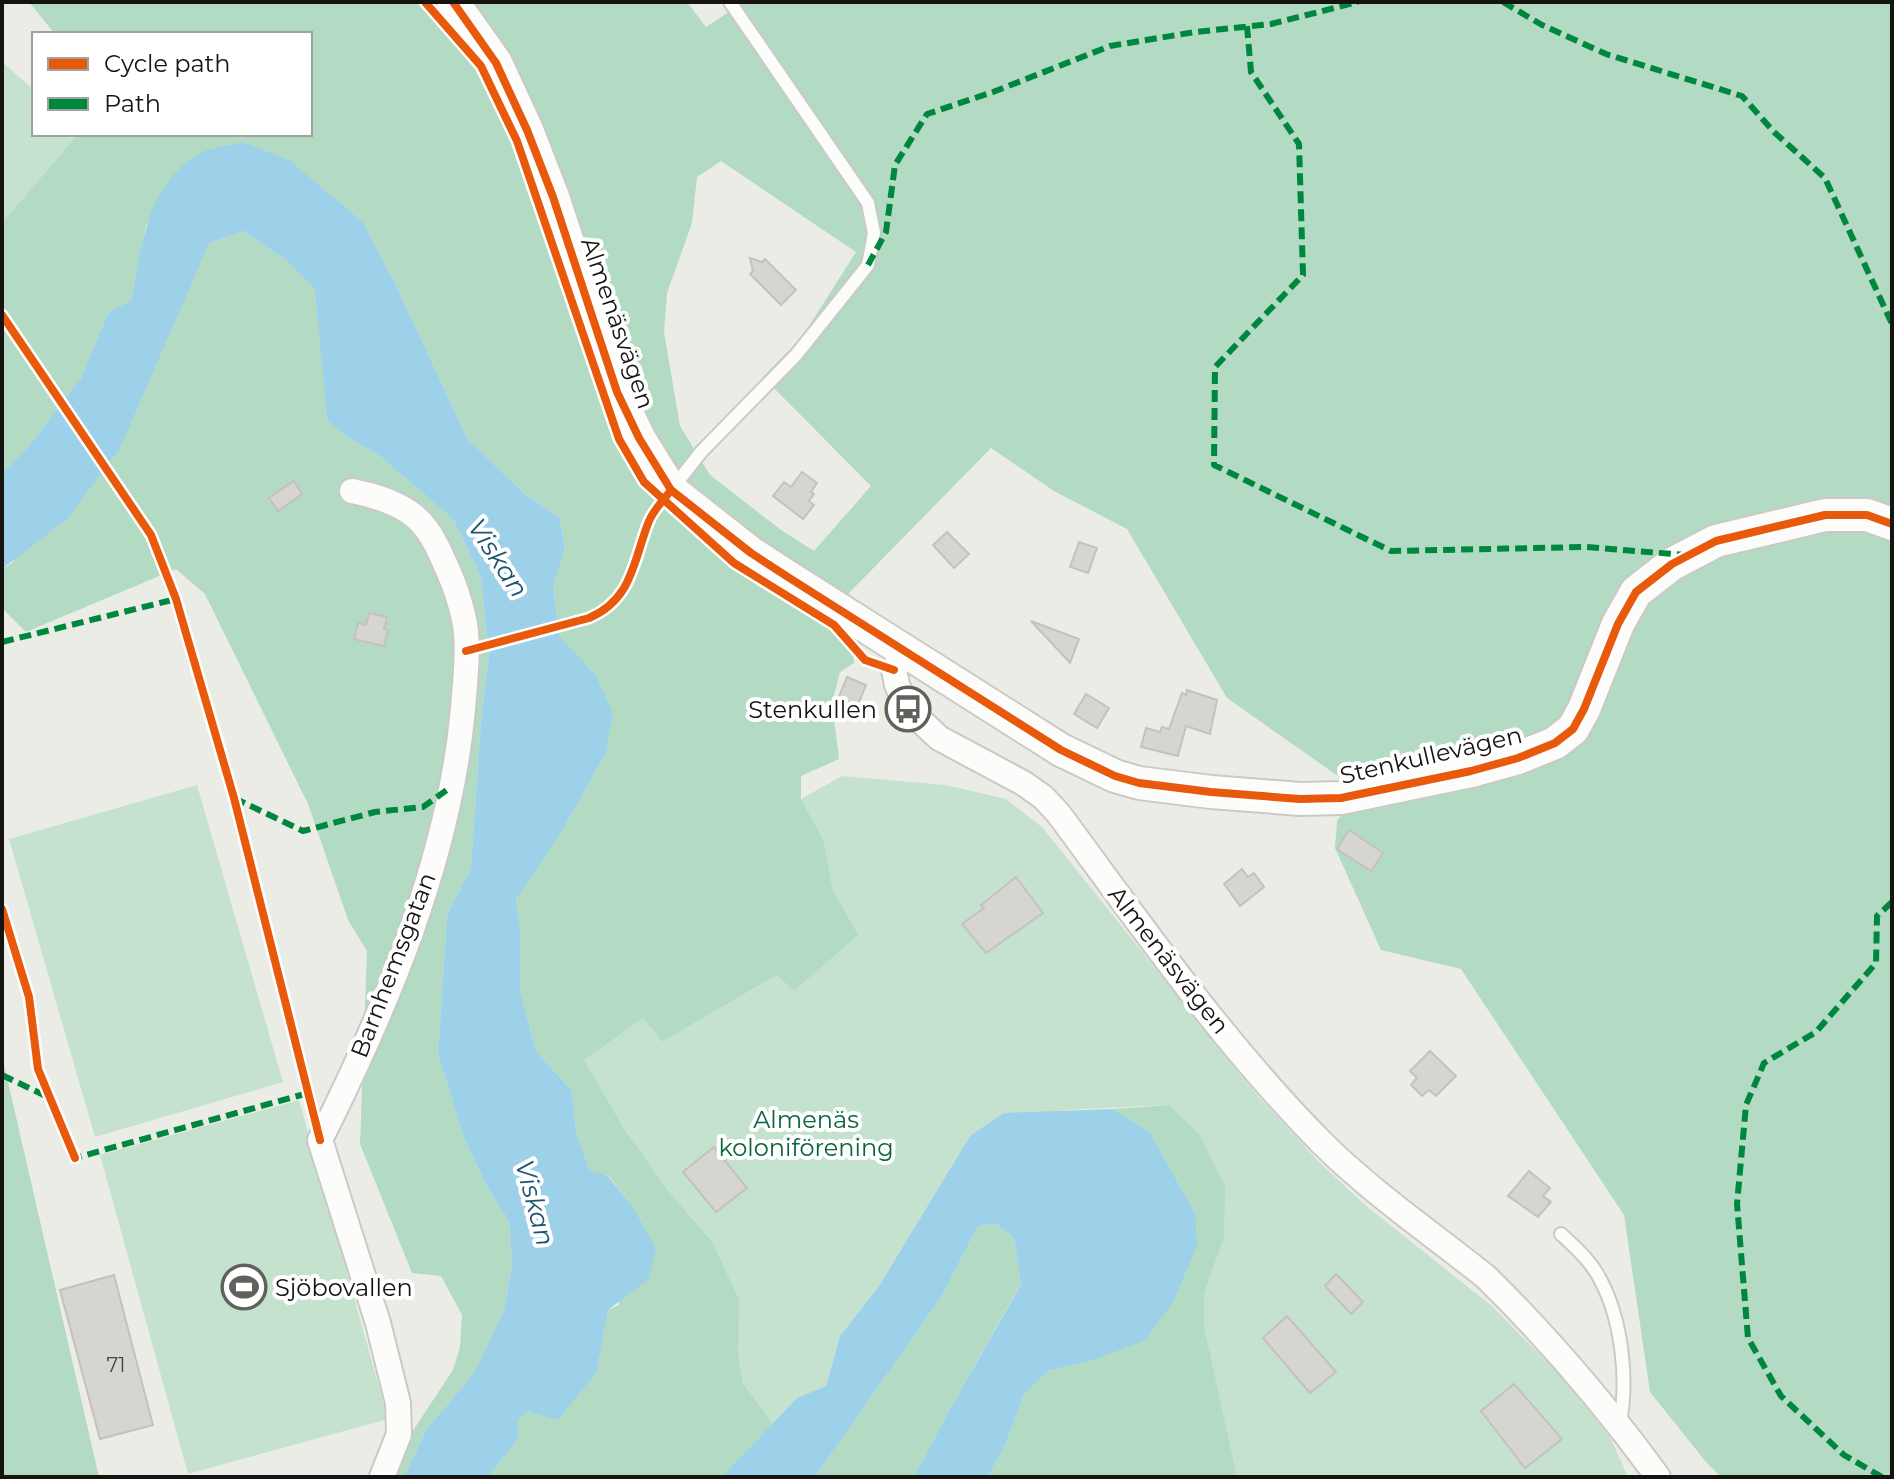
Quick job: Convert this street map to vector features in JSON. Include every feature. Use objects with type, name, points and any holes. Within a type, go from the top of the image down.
[{"type":"street","name":"Almenäsvägen","points":[[453,2],[496,63],[521,117],[553,197],[617,392],[639,438],[671,490],[751,553],[903,649],[894,670],[908,709],[939,738],[1043,797],[1173,967],[1287,1106],[1349,1168],[1486,1277],[1537,1329],[1658,1477]]},
{"type":"street","name":"Barnhemsgatan","points":[[352,491],[379,497],[409,512],[428,529],[458,593],[466,639],[460,743],[443,826],[418,909],[382,1006],[320,1140],[378,1323],[398,1403],[399,1434],[382,1477]]},
{"type":"street","name":"Stenkullevägen","points":[[903,649],[1061,750],[1115,776],[1139,783],[1211,792],[1300,799],[1341,798],[1471,771],[1518,758],[1555,743],[1573,729],[1584,709],[1618,624],[1636,592],[1672,564],[1716,541],[1825,515],[1867,515],[1892,524]]},
{"type":"lane","points":[[671,490],[701,452],[796,355],[868,265],[874,233],[868,203],[730,2]]},
{"type":"lane","points":[[1561,1234],[1588,1260],[1602,1282],[1613,1316],[1624,1368],[1625,1401],[1619,1426]]},
{"type":"green space","points":[[29,2],[687,2],[706,27],[744,2],[1892,2],[1892,507],[1665,550],[1632,577],[1612,604],[1573,698],[1561,719],[1547,729],[1495,749],[1352,786],[1227,698],[1127,529],[1054,491],[991,448],[849,593],[829,623],[853,653],[854,663],[840,672],[832,703],[839,759],[801,776],[801,799],[823,839],[833,890],[858,935],[794,991],[777,975],[662,1042],[643,1018],[584,1060],[623,1127],[667,1189],[713,1243],[739,1300],[738,1353],[743,1383],[773,1424],[722,1477],[488,1477],[518,1439],[518,1420],[527,1411],[558,1419],[597,1372],[608,1310],[619,1305],[631,1204],[608,1175],[590,1172],[576,1132],[572,1091],[536,1051],[520,991],[520,926],[516,900],[562,831],[606,753],[595,674],[560,639],[553,587],[565,549],[560,518],[524,493],[468,440],[363,222],[288,160],[243,142],[146,225],[131,301],[109,313],[81,378],[29,446],[2,474],[2,223],[76,136],[312,136],[312,32],[53,32]],"holes":[[[721,161],[856,252],[802,337],[763,377],[871,486],[814,551],[781,530],[710,475],[680,426],[664,332],[667,293],[692,223],[697,177]]]},
{"type":"green space","points":[[2,62],[32,88],[32,136],[76,136],[2,223]]},
{"type":"green space","points":[[243,231],[287,261],[316,289],[327,420],[343,434],[380,456],[453,519],[481,577],[489,655],[481,720],[471,868],[447,915],[438,1054],[464,1138],[487,1187],[509,1221],[512,1263],[504,1310],[474,1373],[426,1430],[404,1477],[394,1477],[404,1444],[453,1370],[460,1347],[462,1315],[441,1276],[412,1273],[360,1144],[367,951],[348,920],[308,804],[205,594],[176,569],[26,632],[2,608],[2,569],[12,563],[174,319],[209,243]]},
{"type":"green space","points":[[1864,530],[1892,539],[1892,1477],[1721,1477],[1650,1392],[1624,1215],[1461,969],[1381,950],[1335,848],[1337,821],[1342,814],[1563,756],[1585,739],[1598,716],[1633,630],[1648,602],[1680,577],[1721,556],[1826,531]]},
{"type":"green space","name":"Almenäs koloniförening","points":[[842,776],[946,785],[1006,799],[1043,828],[1255,1093],[1320,1163],[1365,1205],[1493,1307],[1558,1373],[1610,1437],[1628,1477],[1237,1477],[1203,1327],[1204,1294],[1224,1238],[1169,1105],[1065,1110],[970,1136],[879,1286],[840,1336],[826,1386],[797,1398],[773,1424],[743,1383],[738,1353],[738,1300],[713,1243],[667,1189],[623,1127],[583,1060],[643,1018],[662,1042],[777,975],[857,935],[833,890],[823,839],[801,799]]},
{"type":"green space","points":[[197,785],[283,1082],[95,1137],[9,839]]},
{"type":"green space","points":[[2,1056],[99,1477],[2,1477]]},
{"type":"green space","name":"Sjöbovallen","points":[[299,1100],[388,1419],[188,1474],[100,1155]]},
{"type":"green space","points":[[1169,1105],[1200,1135],[1225,1187],[1224,1238],[1204,1294],[1204,1327],[1237,1477],[988,1477],[1006,1443],[1024,1394],[1050,1370],[1091,1361],[1195,1213],[1150,1132],[1113,1109]]},
{"type":"green space","points":[[997,1224],[1014,1238],[1021,1283],[914,1477],[815,1477],[942,1296],[978,1226]]},
{"type":"water","name":"Viskan","points":[[243,142],[289,160],[363,222],[468,440],[524,493],[560,518],[565,549],[553,587],[560,638],[595,674],[613,713],[606,753],[562,831],[516,900],[520,926],[520,991],[536,1051],[572,1091],[576,1132],[590,1171],[607,1175],[631,1204],[656,1249],[649,1279],[608,1310],[597,1372],[558,1420],[527,1411],[518,1420],[518,1439],[488,1477],[404,1477],[426,1430],[474,1373],[504,1310],[512,1263],[509,1221],[487,1187],[464,1138],[438,1054],[447,915],[471,868],[481,720],[489,655],[481,577],[453,519],[380,456],[343,434],[327,420],[315,289],[287,261],[243,231],[209,243],[120,448],[68,518],[2,569],[2,474],[29,446],[81,378],[109,312],[131,301],[148,221],[165,186],[178,170],[200,153]]},
{"type":"water","points":[[1113,1109],[1150,1132],[1195,1213],[1197,1246],[1173,1302],[1145,1340],[1091,1361],[1050,1370],[1024,1394],[1006,1443],[988,1477],[914,1477],[1021,1284],[1014,1238],[997,1224],[978,1226],[942,1296],[815,1477],[722,1477],[797,1398],[826,1386],[840,1336],[879,1286],[970,1136],[1004,1113]]},
{"type":"building","points":[[750,258],[762,262],[765,259],[796,290],[781,305],[750,274],[753,271]]},
{"type":"building","points":[[802,472],[817,483],[809,501],[814,505],[803,519],[773,496],[784,482],[791,487]]},
{"type":"building","points":[[294,481],[302,494],[278,511],[269,498]]},
{"type":"building","points":[[947,532],[969,554],[954,568],[933,545]]},
{"type":"building","points":[[1079,542],[1097,548],[1088,573],[1070,567]]},
{"type":"building","points":[[369,613],[387,617],[384,646],[354,639],[358,623],[366,625]]},
{"type":"building","points":[[1031,621],[1079,639],[1070,663]]},
{"type":"building","points":[[847,677],[866,685],[857,707],[838,699]]},
{"type":"building","points":[[1187,690],[1217,700],[1210,734],[1186,726],[1178,756],[1141,747],[1146,728],[1160,732],[1162,727],[1169,729],[1182,693],[1186,695]]},
{"type":"building","points":[[1086,694],[1109,708],[1097,728],[1074,714]]},
{"type":"building","points":[[1349,830],[1383,853],[1371,871],[1337,849]]},
{"type":"building","points":[[1242,869],[1248,877],[1254,873],[1264,887],[1240,906],[1224,884]]},
{"type":"building","points":[[1016,877],[1043,913],[986,953],[962,924]]},
{"type":"building","points":[[1430,1051],[1456,1076],[1436,1096],[1429,1090],[1422,1096],[1411,1085],[1417,1078],[1410,1071]]},
{"type":"building","points":[[714,1147],[747,1188],[716,1212],[683,1172]]},
{"type":"building","points":[[1529,1171],[1550,1188],[1543,1196],[1551,1202],[1538,1217],[1508,1196]]},
{"type":"building","points":[[1336,1274],[1363,1302],[1351,1314],[1325,1286]]},
{"type":"building","points":[[114,1275],[153,1425],[100,1439],[60,1290]]},
{"type":"building","points":[[1287,1316],[1336,1372],[1310,1393],[1263,1338]]},
{"type":"building","points":[[1514,1384],[1562,1439],[1525,1468],[1481,1411]]},
{"type":"marked path","points":[[868,265],[886,232],[895,165],[927,114],[1110,46],[1271,24],[1358,2]]},
{"type":"marked path","points":[[1503,2],[1542,25],[1606,54],[1742,96],[1774,132],[1825,178],[1892,324]]},
{"type":"marked path","points":[[1247,26],[1251,72],[1299,144],[1303,275],[1215,367],[1214,465],[1391,551],[1587,547],[1685,555]]},
{"type":"marked path","points":[[2,642],[176,599]]},
{"type":"marked path","points":[[234,798],[303,831],[375,812],[423,807],[451,787]]},
{"type":"marked path","points":[[1882,1477],[1844,1455],[1781,1396],[1748,1338],[1737,1204],[1746,1105],[1764,1063],[1816,1032],[1876,963],[1877,916],[1892,902]]},
{"type":"marked path","points":[[2,1075],[48,1097]]},
{"type":"marked path","points":[[74,1153],[75,1158],[308,1093]]},
{"type":"cycle path","points":[[425,2],[481,66],[517,141],[619,439],[644,482],[734,563],[834,625],[865,660],[894,670]]},
{"type":"cycle path","points":[[453,2],[496,63],[527,130],[553,197],[617,392],[639,438],[671,490],[751,553],[791,579],[1061,750],[1115,776],[1139,783],[1211,792],[1300,799],[1341,798],[1518,758],[1555,743],[1573,729],[1618,624],[1636,592],[1672,564],[1716,541],[1825,515],[1867,515],[1892,524]]},
{"type":"cycle path","points":[[2,315],[151,535],[176,599],[234,798],[320,1140]]},
{"type":"cycle path","points":[[466,651],[589,618],[604,610],[623,590],[651,517],[671,490]]},
{"type":"cycle path","points":[[2,909],[29,997],[38,1069],[75,1158]]},
{"type":"place","name":"Stenkullen","points":[[908,709]]},
{"type":"place","name":"Sjöbovallen","points":[[244,1287]]}]
